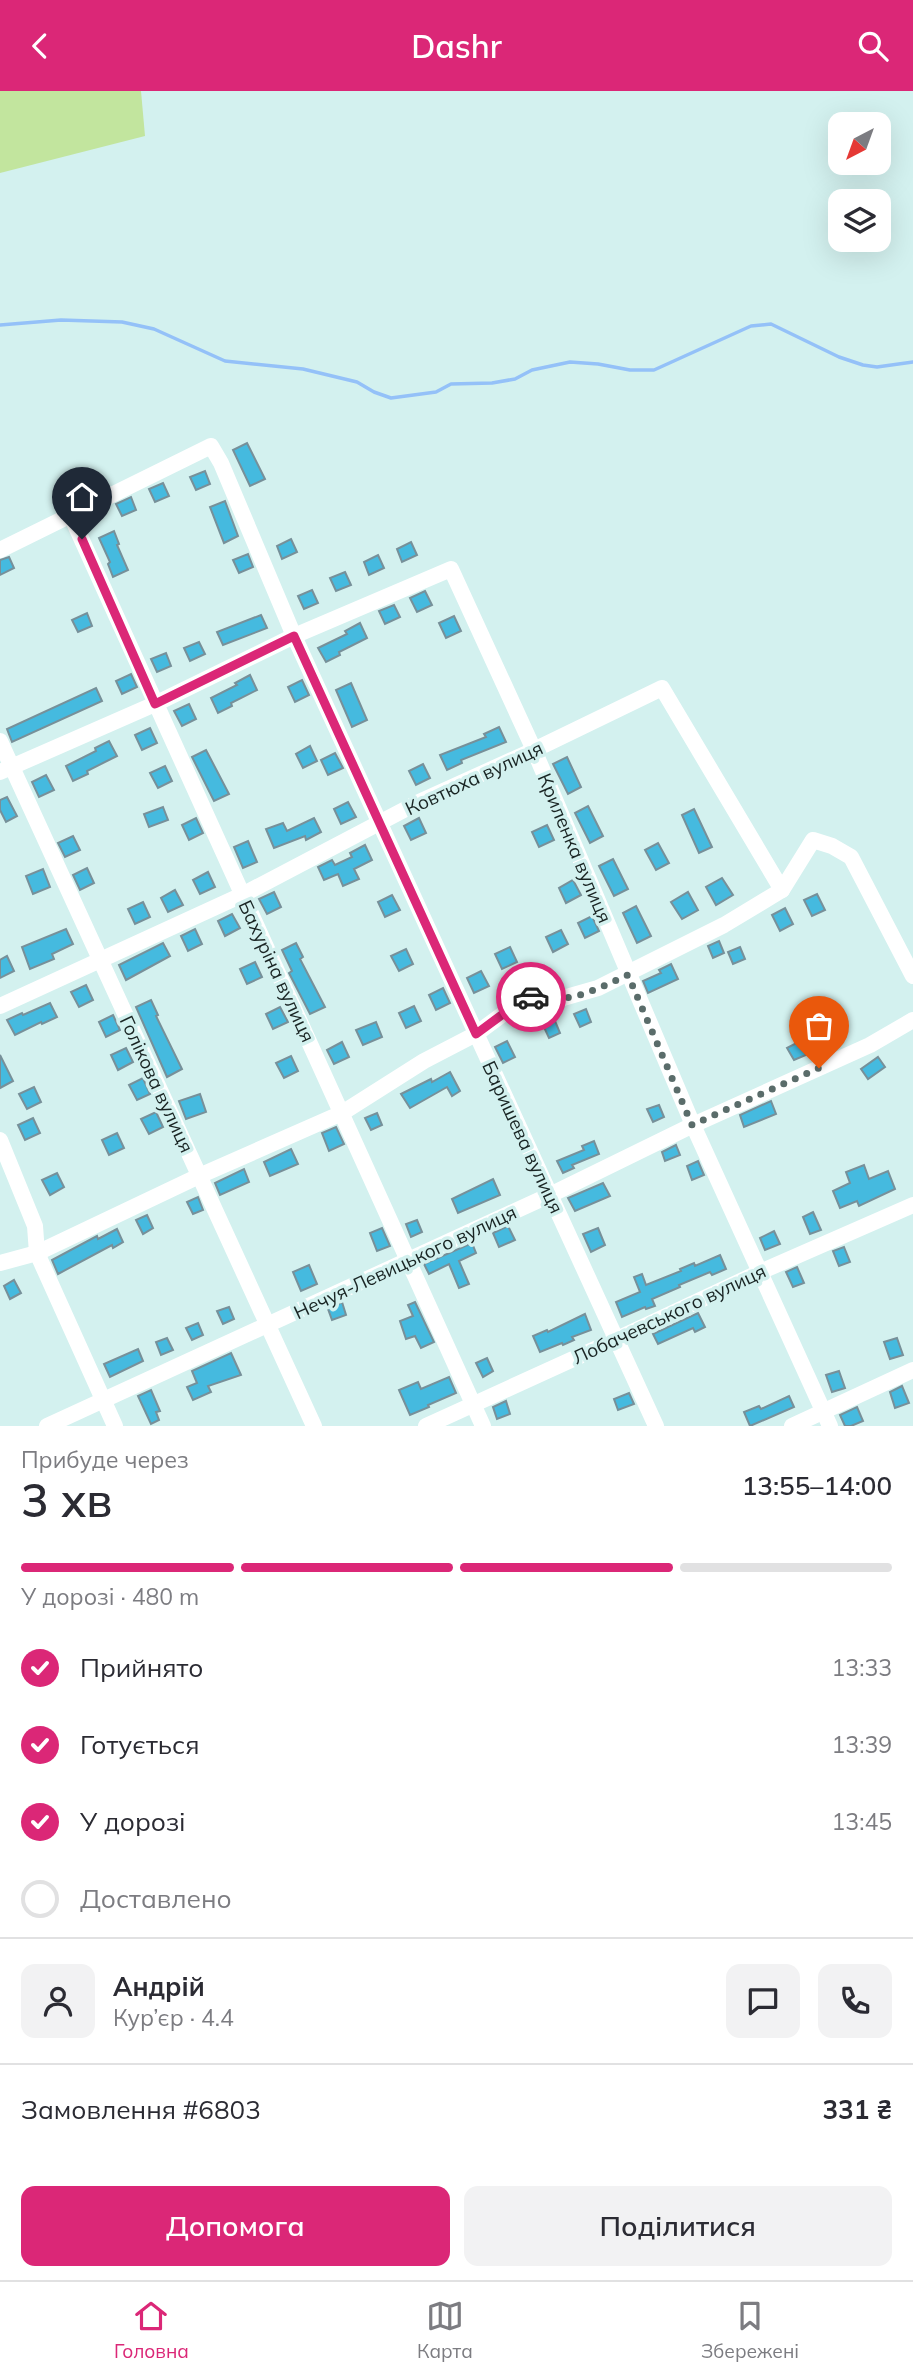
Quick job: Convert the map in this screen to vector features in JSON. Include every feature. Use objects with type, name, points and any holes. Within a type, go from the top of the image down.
[{"type":"street","name":"Баришева вулиця","points":[[71,516],[211,446],[221,463],[294,636],[656,1426]]},
{"type":"street","points":[[0,549],[71,516]]},
{"type":"street","name":"Бахуріна вулиця","points":[[71,516],[483,1426]]},
{"type":"street","name":"Криленка вулиця","points":[[294,636],[451,569],[534,750],[692,1125],[831,1426]]},
{"type":"street","points":[[6,769],[155,704],[294,636]]},
{"type":"street","name":"Ковтюха вулиця","points":[[0,1006],[242,895],[380,822],[662,688],[782,890]]},
{"type":"street","name":"Голікова вулиця","points":[[0,741],[6,769],[100,959],[314,1426]]},
{"type":"street","points":[[0,1263],[37,1254],[199,1176],[342,1113],[424,1061],[476,1034],[522,1000],[543,993],[563,998],[598,988],[628,975],[724,925],[782,890],[813,840],[832,846],[850,857],[913,976]]},
{"type":"street","name":"Нечуя-Левицького вулиця","points":[[47,1426],[409,1261],[692,1125],[870,1045],[913,1020]]},
{"type":"street","points":[[0,1140],[35,1226],[37,1254],[115,1426]]},
{"type":"street","name":"Лобачевського вулиця","points":[[426,1426],[760,1272],[913,1205]]},
{"type":"street","points":[[792,1426],[913,1370]]},
{"type":"green space","points":[[0,91],[141,91],[145,136],[0,173]]},
{"type":"building","points":[[247,443],[265,479],[250,486],[233,450]]},
{"type":"building","points":[[205,471],[210,484],[196,490],[190,477]]},
{"type":"building","points":[[163,483],[169,496],[155,502],[149,489]]},
{"type":"building","points":[[131,497],[136,510],[122,516],[116,504]]},
{"type":"building","points":[[225,501],[238,536],[224,543],[210,507]]},
{"type":"building","points":[[114,531],[128,570],[113,577],[108,564],[110,562],[99,538]]},
{"type":"building","points":[[291,539],[297,552],[282,559],[277,546]]},
{"type":"building","points":[[411,542],[417,555],[402,562],[397,549]]},
{"type":"building","points":[[248,554],[253,567],[239,573],[233,560]]},
{"type":"building","points":[[378,555],[384,568],[369,575],[364,562]]},
{"type":"building","points":[[9,557],[14,568],[0,575],[0,560]]},
{"type":"building","points":[[345,572],[351,585],[336,591],[330,578]]},
{"type":"building","points":[[312,590],[318,603],[304,609],[298,596]]},
{"type":"building","points":[[425,591],[432,605],[417,612],[410,598]]},
{"type":"building","points":[[394,605],[400,617],[385,624],[379,611]]},
{"type":"building","points":[[87,613],[92,626],[78,632],[72,620]]},
{"type":"building","points":[[261,615],[267,628],[223,645],[217,632]]},
{"type":"building","points":[[454,616],[461,631],[446,638],[439,623]]},
{"type":"building","points":[[360,623],[367,638],[326,662],[318,648],[347,634],[345,631]]},
{"type":"building","points":[[199,642],[205,654],[190,661],[184,648]]},
{"type":"building","points":[[166,653],[171,666],[157,672],[151,659]]},
{"type":"building","points":[[131,674],[137,687],[122,694],[116,681]]},
{"type":"building","points":[[250,675],[257,690],[218,713],[211,698]]},
{"type":"building","points":[[302,680],[309,695],[295,702],[288,687]]},
{"type":"building","points":[[351,683],[367,720],[352,727],[336,690]]},
{"type":"building","points":[[96,688],[102,701],[12,742],[7,729]]},
{"type":"building","points":[[189,704],[196,719],[182,726],[174,711]]},
{"type":"building","points":[[499,727],[506,742],[461,760],[462,763],[447,770],[440,755],[486,737],[484,734]]},
{"type":"building","points":[[150,728],[157,743],[142,750],[135,735]]},
{"type":"building","points":[[109,741],[117,756],[73,781],[66,766],[96,751],[95,748]]},
{"type":"building","points":[[310,746],[317,761],[303,768],[296,754]]},
{"type":"building","points":[[206,750],[229,794],[214,801],[192,757]]},
{"type":"building","points":[[335,753],[343,768],[328,775],[321,760]]},
{"type":"building","points":[[567,757],[581,787],[568,794],[553,764]]},
{"type":"building","points":[[423,764],[430,778],[416,785],[409,771]]},
{"type":"building","points":[[165,766],[172,781],[158,788],[150,773]]},
{"type":"building","points":[[46,775],[54,790],[39,797],[32,782]]},
{"type":"building","points":[[7,797],[17,816],[6,822],[0,810],[0,800]]},
{"type":"building","points":[[348,802],[356,817],[341,824],[334,809]]},
{"type":"building","points":[[588,806],[603,836],[590,843],[575,813]]},
{"type":"building","points":[[163,807],[168,820],[149,827],[144,814]]},
{"type":"building","points":[[694,809],[712,847],[699,853],[682,815]]},
{"type":"building","points":[[196,818],[203,833],[189,840],[182,825]]},
{"type":"building","points":[[314,818],[321,832],[306,840],[305,836],[274,848],[266,829],[283,823],[287,831]]},
{"type":"building","points":[[419,818],[426,833],[411,840],[404,826]]},
{"type":"building","points":[[547,825],[554,840],[539,847],[532,832]]},
{"type":"building","points":[[73,836],[80,850],[65,857],[58,843]]},
{"type":"building","points":[[248,841],[257,862],[243,868],[234,847]]},
{"type":"building","points":[[658,843],[669,863],[656,870],[645,850]]},
{"type":"building","points":[[365,845],[372,860],[354,869],[359,879],[343,886],[338,874],[324,880],[318,867],[332,860],[335,865],[352,857],[350,853]]},
{"type":"building","points":[[613,859],[628,889],[614,896],[599,866]]},
{"type":"building","points":[[87,868],[94,883],[80,890],[73,875]]},
{"type":"building","points":[[43,869],[50,887],[33,894],[26,876]]},
{"type":"building","points":[[208,872],[215,887],[200,894],[193,880]]},
{"type":"building","points":[[722,878],[733,895],[716,905],[706,887]]},
{"type":"building","points":[[573,880],[581,895],[566,903],[559,888]]},
{"type":"building","points":[[175,890],[183,905],[168,912],[161,898]]},
{"type":"building","points":[[274,892],[281,907],[267,914],[259,899]]},
{"type":"building","points":[[688,892],[698,910],[682,919],[671,902]]},
{"type":"building","points":[[817,894],[825,910],[812,916],[804,900]]},
{"type":"building","points":[[392,895],[400,910],[385,917],[378,902]]},
{"type":"building","points":[[143,902],[150,917],[135,924],[128,909]]},
{"type":"building","points":[[636,906],[651,936],[637,943],[623,913]]},
{"type":"building","points":[[785,908],[793,924],[780,931],[772,915]]},
{"type":"building","points":[[232,914],[240,928],[225,936],[218,921]]},
{"type":"building","points":[[592,916],[599,931],[585,938],[578,923]]},
{"type":"building","points":[[66,929],[73,944],[52,954],[54,959],[30,969],[22,947]]},
{"type":"building","points":[[195,929],[202,944],[188,951],[181,936]]},
{"type":"building","points":[[561,930],[568,944],[553,952],[546,937]]},
{"type":"building","points":[[719,941],[724,953],[713,958],[708,946]]},
{"type":"building","points":[[163,943],[170,956],[126,980],[119,965]]},
{"type":"building","points":[[296,943],[303,957],[300,959],[325,1007],[310,1014],[289,973],[292,971],[282,950]]},
{"type":"building","points":[[510,947],[517,962],[502,969],[495,954]]},
{"type":"building","points":[[740,947],[745,959],[733,964],[728,952]]},
{"type":"building","points":[[406,949],[413,964],[399,971],[391,956]]},
{"type":"building","points":[[7,956],[14,971],[0,978],[0,960]]},
{"type":"building","points":[[255,962],[262,977],[247,984],[240,969]]},
{"type":"building","points":[[671,964],[678,979],[648,993],[643,981],[661,973],[659,970]]},
{"type":"building","points":[[481,971],[489,986],[474,993],[467,978]]},
{"type":"building","points":[[86,985],[93,1000],[79,1007],[71,992]]},
{"type":"building","points":[[443,988],[450,1003],[436,1010],[429,995]]},
{"type":"building","points":[[151,1000],[182,1069],[167,1077],[136,1007]]},
{"type":"building","points":[[50,1003],[57,1017],[15,1035],[7,1020]]},
{"type":"building","points":[[414,1006],[421,1021],[406,1028],[399,1013]]},
{"type":"building","points":[[280,1007],[288,1022],[273,1029],[266,1014]]},
{"type":"building","points":[[586,1009],[591,1022],[580,1027],[574,1014]]},
{"type":"building","points":[[113,1015],[120,1030],[106,1037],[99,1022]]},
{"type":"building","points":[[555,1021],[560,1033],[549,1038],[543,1025]]},
{"type":"building","points":[[376,1022],[382,1037],[363,1045],[356,1030]]},
{"type":"building","points":[[812,1035],[822,1054],[812,1059],[808,1054],[794,1060],[787,1048]]},
{"type":"building","points":[[507,1041],[515,1057],[503,1063],[495,1047]]},
{"type":"building","points":[[342,1042],[349,1057],[334,1064],[327,1050]]},
{"type":"building","points":[[126,1048],[133,1062],[118,1070],[111,1055]]},
{"type":"building","points":[[0,1055],[13,1081],[0,1088]]},
{"type":"building","points":[[291,1056],[298,1071],[284,1078],[276,1063]]},
{"type":"building","points":[[878,1057],[885,1067],[868,1079],[861,1069]]},
{"type":"building","points":[[450,1072],[460,1091],[452,1096],[447,1087],[410,1108],[401,1094]]},
{"type":"building","points":[[143,1078],[150,1094],[137,1100],[129,1085]]},
{"type":"building","points":[[34,1087],[41,1102],[27,1109],[19,1094]]},
{"type":"building","points":[[200,1094],[206,1112],[186,1119],[179,1101]]},
{"type":"building","points":[[771,1101],[776,1114],[744,1127],[740,1115]]},
{"type":"building","points":[[659,1105],[664,1117],[653,1122],[647,1109]]},
{"type":"building","points":[[156,1112],[163,1127],[149,1134],[141,1119]]},
{"type":"building","points":[[377,1113],[382,1125],[371,1130],[365,1118]]},
{"type":"building","points":[[33,1118],[40,1133],[25,1140],[18,1125]]},
{"type":"building","points":[[336,1127],[344,1144],[329,1151],[322,1133]]},
{"type":"building","points":[[117,1133],[124,1148],[109,1155],[102,1140]]},
{"type":"building","points":[[594,1141],[599,1154],[572,1165],[574,1168],[563,1173],[557,1161],[584,1150],[582,1146]]},
{"type":"building","points":[[676,1145],[680,1155],[665,1161],[662,1152]]},
{"type":"building","points":[[291,1149],[298,1164],[270,1176],[264,1162]]},
{"type":"building","points":[[698,1161],[704,1175],[692,1180],[687,1166]]},
{"type":"building","points":[[864,1165],[869,1179],[888,1171],[895,1189],[859,1206],[857,1201],[840,1208],[833,1191],[850,1183],[846,1172]]},
{"type":"building","points":[[244,1169],[249,1182],[220,1195],[215,1183]]},
{"type":"building","points":[[57,1173],[64,1187],[50,1195],[42,1180]]},
{"type":"building","points":[[493,1179],[500,1195],[458,1213],[452,1199]]},
{"type":"building","points":[[603,1183],[610,1196],[575,1211],[568,1198]]},
{"type":"building","points":[[198,1197],[203,1210],[193,1214],[187,1202]]},
{"type":"building","points":[[813,1212],[821,1230],[810,1234],[803,1217]]},
{"type":"building","points":[[147,1215],[153,1228],[143,1234],[136,1220]]},
{"type":"building","points":[[417,1220],[422,1232],[411,1237],[406,1224]]},
{"type":"building","points":[[508,1226],[515,1240],[499,1247],[493,1233]]},
{"type":"building","points":[[382,1228],[390,1246],[377,1251],[370,1233]]},
{"type":"building","points":[[598,1228],[605,1245],[591,1252],[583,1234]]},
{"type":"building","points":[[117,1229],[123,1242],[113,1248],[112,1245],[58,1274],[52,1260],[97,1236],[98,1239]]},
{"type":"building","points":[[774,1231],[780,1244],[765,1250],[760,1238]]},
{"type":"building","points":[[472,1243],[476,1253],[459,1261],[469,1284],[459,1288],[449,1264],[429,1274],[424,1264]]},
{"type":"building","points":[[844,1247],[850,1262],[839,1266],[833,1251]]},
{"type":"building","points":[[720,1255],[726,1269],[712,1275],[710,1272],[679,1285],[680,1287],[652,1299],[655,1306],[645,1307],[622,1317],[616,1302],[640,1292],[634,1277],[642,1274],[646,1285],[694,1263],[695,1266]]},
{"type":"building","points":[[309,1265],[317,1284],[301,1291],[293,1272]]},
{"type":"building","points":[[797,1267],[804,1283],[793,1287],[786,1272]]},
{"type":"building","points":[[14,1280],[21,1293],[10,1299],[4,1286]]},
{"type":"building","points":[[342,1302],[346,1315],[332,1320],[328,1309]]},
{"type":"building","points":[[415,1302],[434,1342],[421,1348],[415,1336],[406,1339],[400,1321],[413,1316],[408,1305]]},
{"type":"building","points":[[229,1307],[234,1319],[223,1324],[217,1311]]},
{"type":"building","points":[[698,1313],[705,1327],[695,1332],[693,1328],[658,1344],[653,1334]]},
{"type":"building","points":[[585,1314],[591,1330],[572,1337],[574,1340],[563,1345],[562,1343],[540,1352],[533,1336],[547,1330],[548,1332]]},
{"type":"building","points":[[198,1323],[203,1335],[192,1340],[186,1328]]},
{"type":"building","points":[[167,1338],[173,1350],[161,1355],[156,1342]]},
{"type":"building","points":[[897,1338],[903,1355],[890,1359],[884,1342]]},
{"type":"building","points":[[138,1349],[143,1361],[110,1377],[104,1364]]},
{"type":"building","points":[[231,1353],[241,1375],[208,1386],[211,1392],[193,1400],[187,1387],[197,1383],[192,1371]]},
{"type":"building","points":[[487,1358],[493,1371],[483,1377],[476,1363]]},
{"type":"building","points":[[839,1371],[845,1388],[832,1392],[826,1375]]},
{"type":"building","points":[[449,1377],[456,1393],[410,1415],[399,1390],[418,1382],[421,1389]]},
{"type":"building","points":[[902,1386],[909,1403],[895,1408],[890,1392]]},
{"type":"building","points":[[151,1390],[160,1411],[156,1412],[159,1420],[151,1424],[138,1396]]},
{"type":"building","points":[[629,1393],[634,1404],[618,1410],[614,1399]]},
{"type":"building","points":[[789,1396],[794,1407],[750,1426],[744,1412],[759,1406],[761,1409]]},
{"type":"building","points":[[506,1401],[510,1414],[497,1419],[493,1407]]},
{"type":"building","points":[[857,1407],[863,1421],[845,1426],[840,1415]]},
{"type":"waterway","points":[[0,325],[61,320],[122,322],[154,329],[225,361],[303,369],[357,382],[391,398],[436,392],[451,384],[492,383],[515,379],[532,370],[570,362],[630,370],[654,370],[751,326],[771,324],[839,357],[863,365],[877,367],[913,362]]},
{"type":"way so far","points":[[531,997],[543,993],[563,998],[598,988],[628,975],[692,1125],[819,1068]]},
{"type":"route","points":[[82,539],[155,704],[294,636],[476,1034],[522,1000],[531,997]]}]
